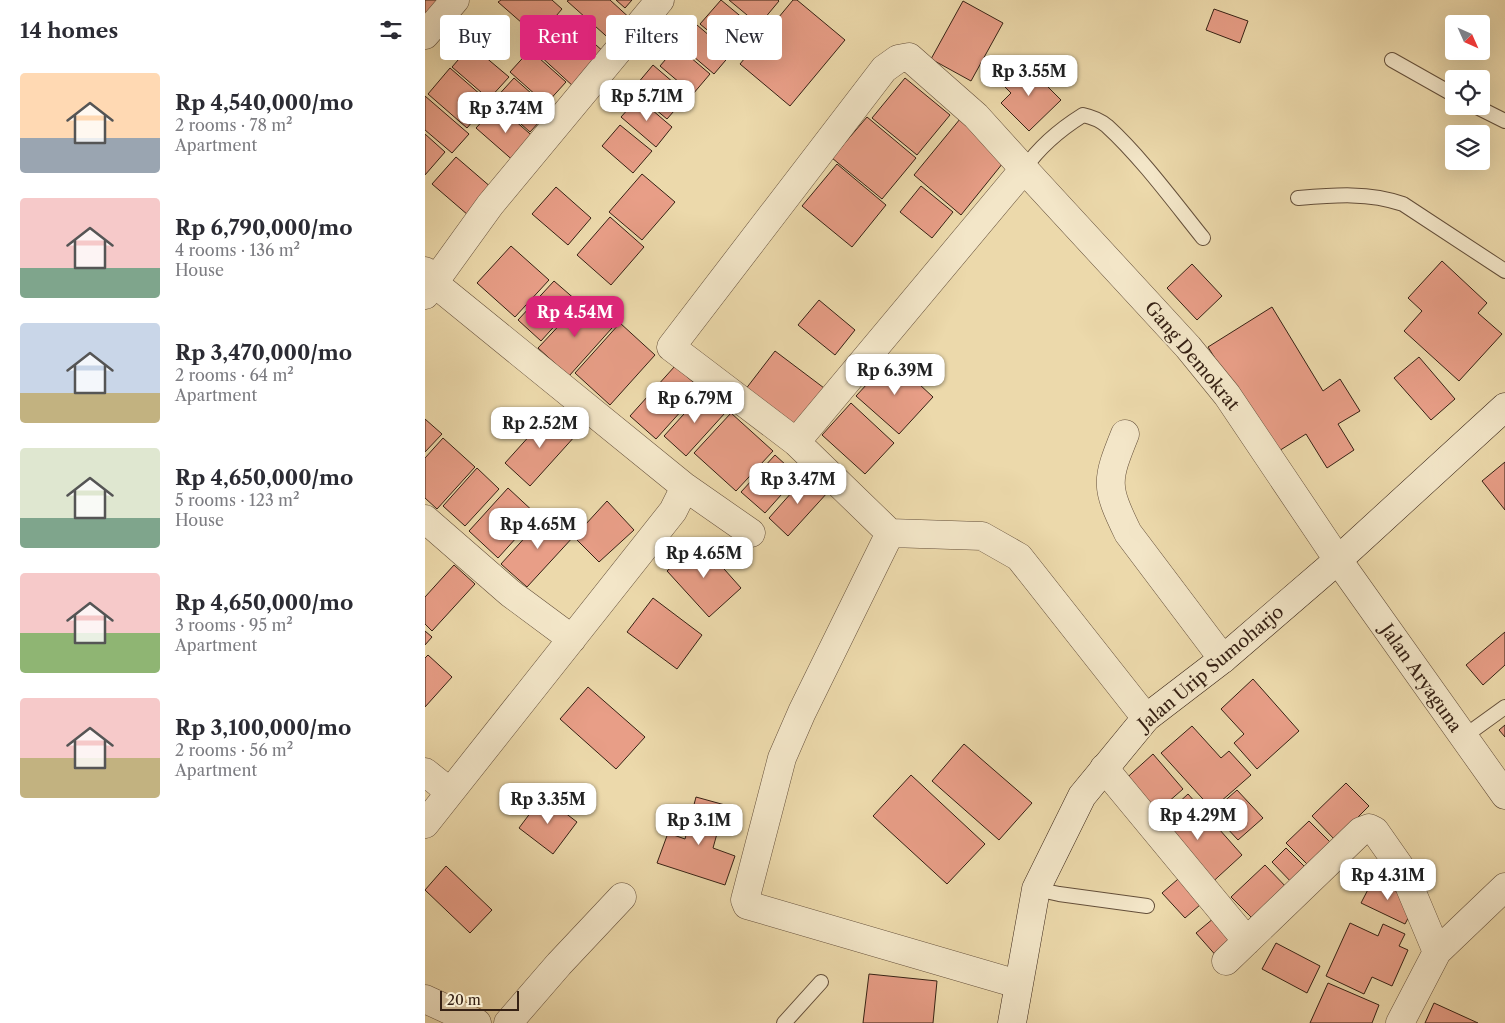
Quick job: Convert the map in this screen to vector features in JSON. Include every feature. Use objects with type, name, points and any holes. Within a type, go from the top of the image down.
[{"type":"street","points":[[425,35],[455,0]]},
{"type":"street","points":[[660,0],[490,205],[428,283],[685,488],[751,533]]},
{"type":"street","name":"Gang Demokrat","points":[[796,442],[671,347],[884,69],[898,59],[909,57],[976,116],[1188,347],[1227,395],[1338,560]]},
{"type":"street","points":[[1024,169],[796,442],[890,533],[982,536],[1019,557],[1147,718]]},
{"type":"street","name":"Jalan Urip Sumoharjo","points":[[1013,1023],[1018,984],[1036,889],[1081,796],[1147,718],[1223,659],[1338,560],[1505,407]]},
{"type":"street","points":[[1125,434],[1111,470],[1111,493],[1119,515],[1128,533],[1223,659]]},
{"type":"street","points":[[425,824],[673,510],[685,488]]},
{"type":"street","points":[[425,519],[510,593],[572,639]]},
{"type":"street","points":[[890,533],[802,712],[782,758],[745,900],[747,905],[1018,984]]},
{"type":"street","name":"Jalan Aryaguna","points":[[1338,560],[1462,738],[1505,795]]},
{"type":"street","points":[[1104,768],[1247,941]]},
{"type":"street","points":[[425,772],[450,792]]},
{"type":"street","points":[[1226,961],[1361,831],[1369,828],[1375,831],[1403,871],[1437,952]]},
{"type":"street","points":[[1399,1023],[1437,952],[1505,887]]},
{"type":"street","points":[[508,1023],[552,971],[622,896]]},
{"type":"street","points":[[425,998],[477,1023]]},
{"type":"lane","points":[[1392,60],[1445,90]]},
{"type":"lane","points":[[1490,114],[1505,121]]},
{"type":"lane","points":[[1024,169],[1036,151],[1068,124],[1083,115],[1093,117],[1106,126],[1127,147],[1203,238]]},
{"type":"lane","points":[[1298,198],[1351,195],[1385,198],[1403,204],[1505,271]]},
{"type":"lane","points":[[1462,738],[1505,707]]},
{"type":"lane","points":[[1036,889],[1147,906]]},
{"type":"lane","points":[[784,1023],[821,982]]},
{"type":"building","points":[[425,0],[437,0],[442,4],[425,23]]},
{"type":"building","points":[[501,0],[552,0],[562,9],[557,15],[520,15],[520,21],[498,2]]},
{"type":"building","points":[[610,0],[626,15],[606,15],[606,36],[596,27],[596,15],[583,15],[567,1]]},
{"type":"building","points":[[616,0],[632,0],[625,8]]},
{"type":"building","points":[[721,0],[739,15],[708,15]]},
{"type":"building","points":[[729,0],[779,1],[767,15],[747,15]]},
{"type":"building","points":[[793,0],[797,0],[845,40],[790,106],[740,64],[743,60],[782,60],[781,15]]},
{"type":"building","points":[[963,1],[1003,23],[971,81],[931,59]]},
{"type":"building","points":[[1214,9],[1248,21],[1240,43],[1206,30]]},
{"type":"building","points":[[707,16],[707,30],[700,24]]},
{"type":"building","points":[[697,25],[707,34],[707,60],[726,60],[714,74],[697,60]]},
{"type":"building","points":[[596,45],[605,53],[574,87],[545,60],[596,60]]},
{"type":"building","points":[[458,60],[489,60],[509,77],[489,99],[452,67]]},
{"type":"building","points":[[521,60],[541,60],[566,82],[546,104],[510,72]]},
{"type":"building","points":[[665,60],[694,60],[710,74],[693,94],[660,66]]},
{"type":"building","points":[[1024,63],[1061,100],[1029,131],[1001,103],[1011,93],[1003,85]]},
{"type":"building","points":[[653,65],[688,95],[667,119],[632,90]]},
{"type":"building","points":[[450,68],[489,102],[467,128],[428,94]]},
{"type":"building","points":[[514,78],[550,110],[530,132],[494,100]]},
{"type":"building","points":[[905,78],[950,115],[917,155],[872,118]]},
{"type":"building","points":[[425,96],[469,134],[452,153],[425,130]]},
{"type":"building","points":[[638,98],[672,127],[656,147],[621,117]]},
{"type":"building","points":[[497,105],[537,140],[516,163],[476,128]]},
{"type":"building","points":[[867,117],[916,158],[882,199],[832,158]]},
{"type":"building","points":[[960,119],[1007,158],[961,215],[914,175]]},
{"type":"building","points":[[620,125],[652,151],[633,173],[602,146]]},
{"type":"building","points":[[425,134],[445,152],[425,175]]},
{"type":"building","points":[[456,157],[492,188],[468,215],[432,184]]},
{"type":"building","points":[[837,164],[886,205],[852,247],[802,206]]},
{"type":"building","points":[[642,174],[675,202],[642,240],[609,212]]},
{"type":"building","points":[[921,186],[953,212],[932,238],[900,212]]},
{"type":"building","points":[[556,187],[591,218],[568,245],[532,214]]},
{"type":"building","points":[[610,217],[644,247],[611,285],[577,255]]},
{"type":"building","points":[[511,246],[549,280],[515,317],[477,283]]},
{"type":"building","points":[[1442,261],[1487,303],[1478,313],[1502,334],[1459,381],[1404,331],[1422,311],[1408,298]]},
{"type":"building","points":[[1192,264],[1222,296],[1197,320],[1167,288]]},
{"type":"building","points":[[554,281],[577,301],[541,341],[518,320]]},
{"type":"building","points":[[819,300],[855,330],[835,355],[798,325]]},
{"type":"building","points":[[582,301],[612,328],[569,376],[538,348]]},
{"type":"building","points":[[1272,307],[1323,391],[1340,379],[1360,411],[1338,424],[1354,450],[1327,468],[1306,434],[1274,454],[1208,347]]},
{"type":"building","points":[[620,323],[655,355],[610,405],[575,373]]},
{"type":"building","points":[[775,351],[828,391],[798,430],[745,390]]},
{"type":"building","points":[[1419,357],[1455,399],[1431,420],[1394,378]]},
{"type":"building","points":[[891,358],[933,397],[899,434],[856,396]]},
{"type":"building","points":[[675,366],[701,389],[656,439],[630,416]]},
{"type":"building","points":[[703,393],[725,413],[686,456],[664,436]]},
{"type":"building","points":[[851,403],[894,443],[865,474],[822,435]]},
{"type":"building","points":[[551,412],[576,435],[530,486],[505,463]]},
{"type":"building","points":[[731,413],[773,451],[736,491],[694,453]]},
{"type":"building","points":[[425,419],[442,434],[425,452]]},
{"type":"building","points":[[443,438],[475,467],[437,509],[425,498],[425,458]]},
{"type":"building","points":[[775,455],[798,476],[765,513],[741,492]]},
{"type":"building","points":[[1505,462],[1505,510],[1482,481]]},
{"type":"building","points":[[477,468],[499,489],[465,526],[443,506]]},
{"type":"building","points":[[808,474],[828,492],[788,536],[769,518]]},
{"type":"building","points":[[508,488],[537,515],[498,558],[469,531]]},
{"type":"building","points":[[607,501],[634,530],[599,562],[574,537]]},
{"type":"building","points":[[548,512],[574,536],[527,587],[501,564]]},
{"type":"building","points":[[700,542],[741,588],[709,617],[667,571]]},
{"type":"building","points":[[454,565],[475,584],[432,631],[425,624],[425,597]]},
{"type":"building","points":[[653,598],[702,635],[677,669],[627,632]]},
{"type":"building","points":[[425,631],[432,637],[425,645]]},
{"type":"building","points":[[1505,632],[1505,665],[1483,685],[1466,665]]},
{"type":"building","points":[[428,655],[452,677],[425,707],[425,658]]},
{"type":"building","points":[[1253,679],[1299,731],[1257,769],[1234,743],[1244,734],[1221,709]]},
{"type":"building","points":[[588,687],[645,737],[616,769],[560,719]]},
{"type":"building","points":[[1505,725],[1505,737],[1499,730]]},
{"type":"building","points":[[1192,726],[1221,758],[1229,751],[1251,775],[1212,809],[1161,753]]},
{"type":"building","points":[[964,744],[1032,803],[999,840],[932,781]]},
{"type":"building","points":[[1153,754],[1183,789],[1151,817],[1121,783]]},
{"type":"building","points":[[911,775],[985,844],[947,884],[873,816]]},
{"type":"building","points":[[1346,783],[1369,806],[1335,840],[1312,816]]},
{"type":"building","points":[[1237,790],[1263,818],[1238,840],[1212,812]]},
{"type":"building","points":[[1188,794],[1242,855],[1207,887],[1153,826]]},
{"type":"building","points":[[543,796],[577,822],[553,854],[519,828]]},
{"type":"building","points":[[696,797],[725,805],[713,848],[735,856],[725,885],[657,863],[668,833],[685,839]]},
{"type":"building","points":[[1309,821],[1332,844],[1310,867],[1286,843]]},
{"type":"building","points":[[1286,848],[1309,871],[1294,885],[1272,862]]},
{"type":"building","points":[[1265,865],[1289,890],[1257,923],[1231,897]]},
{"type":"building","points":[[446,866],[492,910],[470,933],[425,890]]},
{"type":"building","points":[[1185,873],[1208,898],[1185,918],[1162,893]]},
{"type":"building","points":[[1375,876],[1415,905],[1405,924],[1361,903]]},
{"type":"building","points":[[1220,913],[1242,939],[1219,959],[1196,933]]},
{"type":"building","points":[[1350,923],[1378,936],[1383,924],[1405,934],[1399,946],[1408,950],[1392,986],[1372,977],[1364,994],[1326,976]]},
{"type":"building","points":[[1276,943],[1320,966],[1307,993],[1262,969]]},
{"type":"building","points":[[869,974],[937,981],[933,1023],[863,1023]]},
{"type":"building","points":[[1328,983],[1379,1005],[1372,1023],[1310,1023]]},
{"type":"building","points":[[1434,1003],[1478,1023],[1425,1023]]}]
